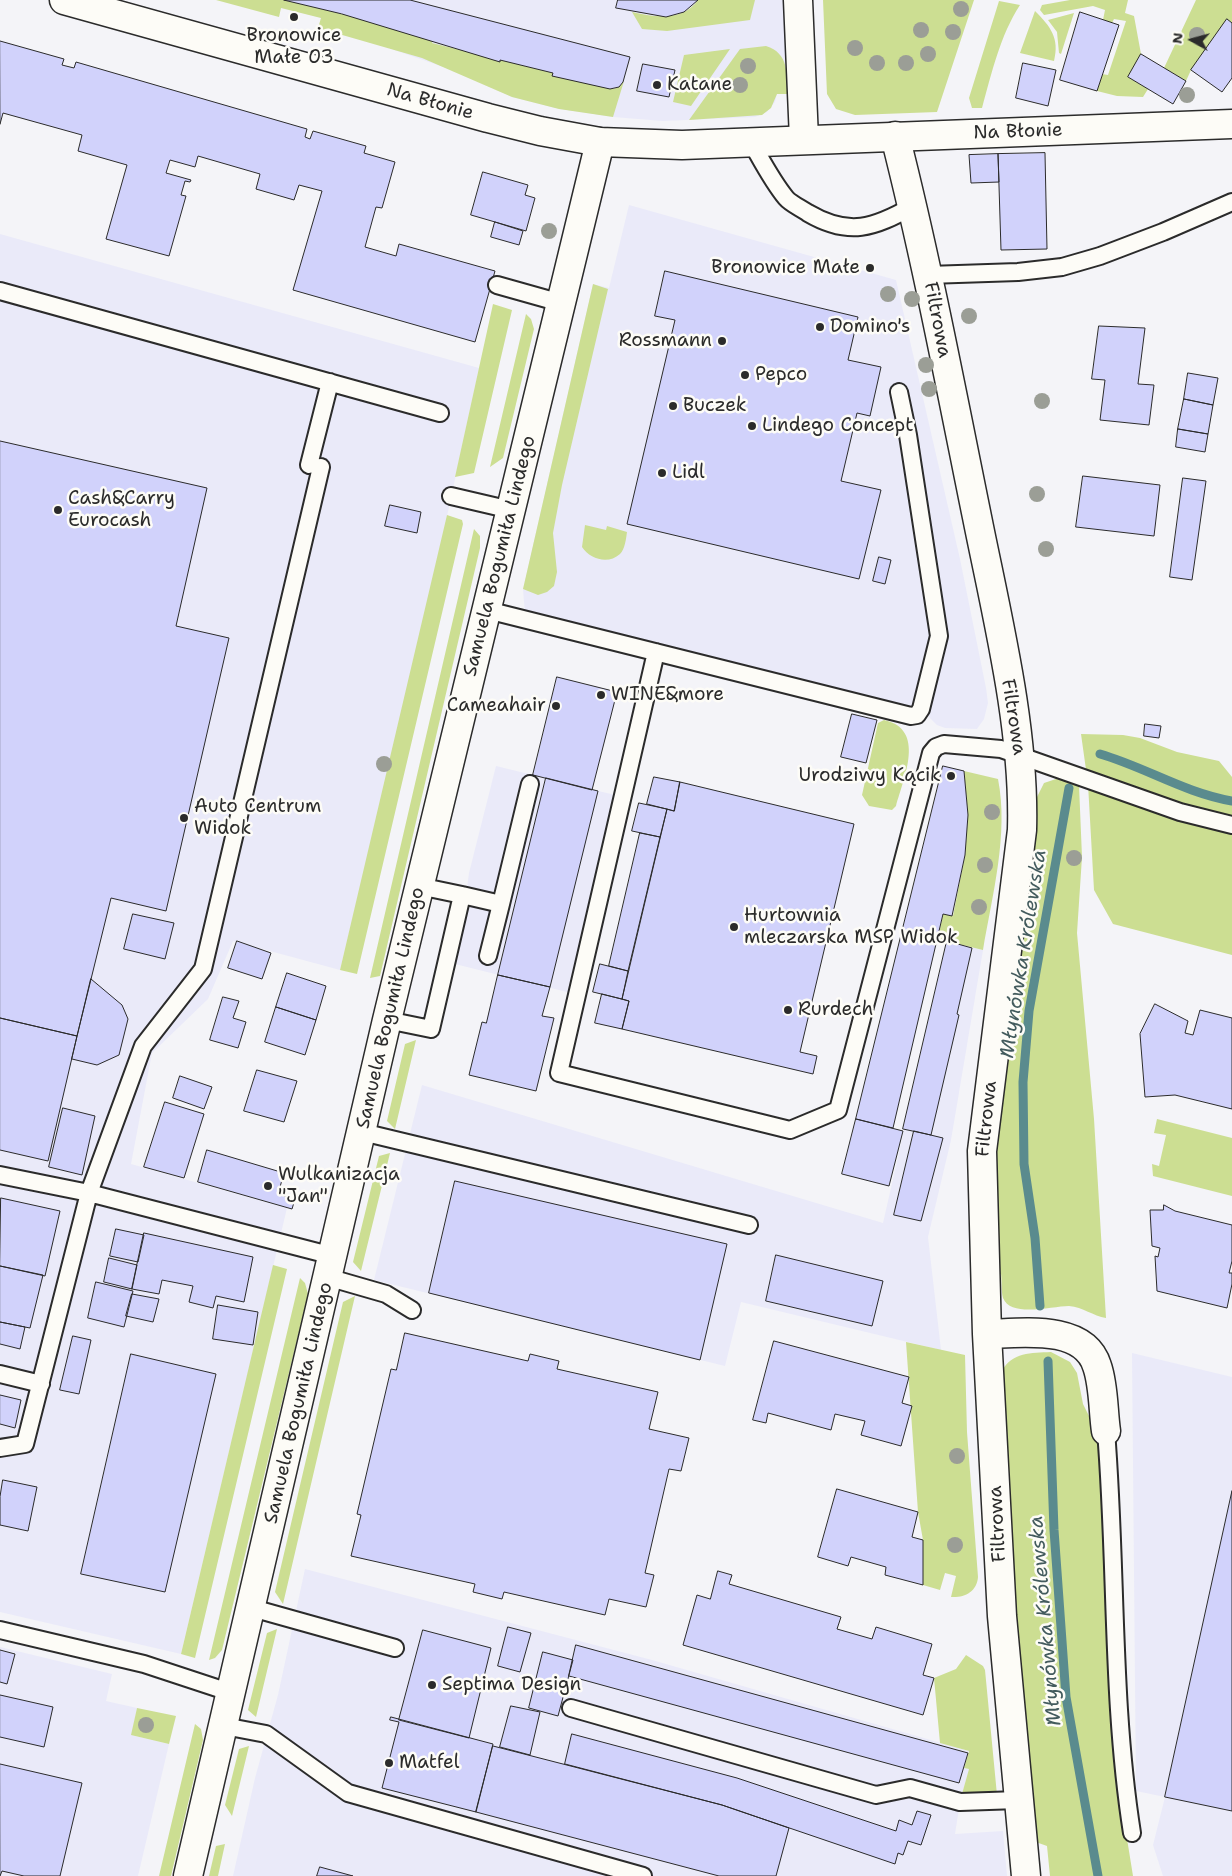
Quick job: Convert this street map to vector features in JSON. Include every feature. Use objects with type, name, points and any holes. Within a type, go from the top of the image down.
[{"type":"street","name":"Na Błonie","points":[[64,0],[540,132],[600,142],[682,145],[1232,124]]},
{"type":"street","points":[[798,0],[804,139]]},
{"type":"street","name":"Filtrowa","points":[[895,136],[928,275],[993,597],[1019,754],[1023,792],[1022,830],[982,1151],[988,1334],[1002,1616],[1026,1876]]},
{"type":"street","name":"Samuela Bogumiła Lindego","points":[[188,1876],[252,1608],[387,1020],[600,142]]},
{"type":"street","points":[[988,1334],[1057,1334],[1086,1346],[1098,1366],[1106,1431]]},
{"type":"lane","points":[[751,142],[768,173],[787,200],[833,226],[860,227],[886,221],[913,206]]},
{"type":"lane","points":[[928,275],[1018,272],[1062,267],[1100,256],[1163,232],[1232,202]]},
{"type":"lane","points":[[497,285],[561,303]]},
{"type":"lane","points":[[0,291],[440,413]]},
{"type":"lane","points":[[0,1448],[25,1444],[89,1193],[143,1046],[203,969],[315,466],[330,382]]},
{"type":"lane","points":[[487,610],[911,716],[917,715],[922,710],[939,636],[908,435],[899,392]]},
{"type":"lane","points":[[451,496],[512,510]]},
{"type":"lane","points":[[656,652],[559,1073],[790,1130],[838,1110],[931,753],[936,746],[944,744],[1001,749],[1180,812],[1232,825]]},
{"type":"lane","points":[[488,956],[530,784]]},
{"type":"lane","points":[[419,886],[501,904]]},
{"type":"lane","points":[[387,1020],[431,1029],[462,895]]},
{"type":"lane","points":[[362,1132],[748,1225]]},
{"type":"lane","points":[[0,1175],[89,1193],[330,1266],[412,1310]]},
{"type":"lane","points":[[0,1374],[41,1384]]},
{"type":"lane","points":[[1106,1431],[1112,1509],[1115,1655],[1132,1833]]},
{"type":"lane","points":[[252,1608],[395,1648]]},
{"type":"lane","points":[[0,1630],[144,1664],[232,1693]]},
{"type":"lane","points":[[571,1708],[876,1795],[910,1788],[960,1802],[1018,1800]]},
{"type":"lane","points":[[224,1726],[266,1734],[348,1793],[643,1876]]},
{"type":"shaded area","points":[[223,0],[784,0],[788,94],[777,94],[775,102],[767,112],[755,117],[663,121],[613,117],[559,109],[512,97],[452,70],[394,50],[321,18],[281,7]]},
{"type":"shaded area","name":"Lindego Concept","points":[[629,205],[896,280],[960,559],[986,688],[988,703],[984,719],[977,729],[945,728],[937,725],[925,713],[525,614],[523,589],[593,284],[609,288]]},
{"type":"shaded area","points":[[0,234],[479,368],[422,632],[340,970],[233,941],[208,999],[152,1053],[131,1164],[287,1208],[181,1654],[0,1612]]},
{"type":"shaded area","points":[[496,766],[619,796],[571,993],[451,963],[464,910],[469,873]]},
{"type":"shaded area","points":[[947,941],[983,950],[951,1140],[928,1237],[941,1350],[741,1302],[725,1366],[374,1280],[422,1085],[883,1223]]},
{"type":"shaded area","points":[[1132,1353],[1232,1377],[1232,1876],[1163,1876],[1153,1845],[1165,1797],[1136,1791]]},
{"type":"shaded area","points":[[305,1569],[652,1660],[969,1751],[964,1768],[969,1769],[960,1802],[955,1834],[1003,1831],[1007,1876],[233,1876],[255,1778],[278,1695]]},
{"type":"shaded area","points":[[0,1647],[112,1674],[106,1701],[137,1708],[132,1735],[169,1744],[138,1876],[0,1876]]},
{"type":"green space","points":[[216,0],[284,0],[342,14],[433,41],[432,43],[553,73],[553,76],[613,89],[619,87],[624,81],[613,117],[559,109],[512,97],[422,58],[318,28],[321,18],[281,8],[279,17]]},
{"type":"green space","points":[[698,0],[755,0],[750,20],[667,31],[642,29],[632,12],[658,16],[676,15],[692,7]]},
{"type":"green space","points":[[823,0],[974,0],[937,112],[855,115],[836,109],[827,94]]},
{"type":"green space","points":[[1070,0],[1128,0],[1125,13],[1134,16],[1141,54],[1128,77],[1148,89],[1143,97],[1117,96],[1097,91],[1102,74],[1108,75],[1126,21],[1114,19],[1112,23],[1103,20],[1105,10],[1093,6],[1044,15],[1040,10],[1042,5]]},
{"type":"green space","points":[[1196,0],[1232,0],[1232,23],[1226,20],[1191,70],[1186,81],[1164,68]]},
{"type":"green space","points":[[999,1],[1020,5],[1002,42],[982,108],[972,108],[969,98]]},
{"type":"green space","points":[[1035,11],[1049,27],[1055,39],[1056,53],[1054,61],[1020,53]]},
{"type":"green space","points":[[1074,13],[1061,54],[1059,53],[1057,32],[1048,20]]},
{"type":"green space","points":[[766,46],[774,49],[783,59],[787,72],[788,94],[777,94],[771,108],[762,115],[689,120],[740,49]]},
{"type":"green space","points":[[730,49],[691,106],[673,102],[684,55]]},
{"type":"green space","points":[[593,284],[608,289],[562,485],[553,533],[557,572],[554,586],[547,592],[538,595],[523,589]]},
{"type":"green space","points":[[493,304],[512,310],[474,473],[455,477]]},
{"type":"green space","points":[[526,314],[531,319],[534,329],[503,458],[490,467]]},
{"type":"green space","points":[[447,515],[462,520],[463,524],[357,974],[340,970]]},
{"type":"green space","points":[[585,525],[606,530],[607,526],[627,532],[622,552],[615,557],[605,560],[590,555],[582,547]]},
{"type":"green space","points":[[474,529],[480,536],[480,548],[380,976],[370,978]]},
{"type":"green space","points":[[884,720],[897,725],[905,733],[908,744],[907,768],[896,806],[892,810],[869,806],[862,795],[878,723]]},
{"type":"green space","points":[[1081,734],[1123,735],[1140,738],[1177,752],[1219,761],[1232,777],[1232,955],[1113,924],[1094,890],[1088,784]]},
{"type":"green space","points":[[964,771],[998,779],[1001,800],[1002,821],[998,865],[983,950],[938,939],[943,914],[953,916],[965,855],[968,815]]},
{"type":"green space","points":[[1059,778],[1079,785],[1082,857],[1077,933],[1094,1119],[1106,1318],[1069,1306],[1033,1310],[1014,1308],[1007,1304],[1003,1298],[1001,1274],[992,1273],[994,1151],[1037,797],[1044,783]]},
{"type":"green space","points":[[416,1040],[395,1129],[387,1121],[405,1044]]},
{"type":"green space","points":[[1157,1119],[1232,1138],[1232,1196],[1153,1176],[1152,1164],[1159,1166],[1166,1135],[1154,1133]]},
{"type":"green space","points":[[390,1153],[361,1271],[353,1262],[379,1156]]},
{"type":"green space","points":[[273,1265],[287,1269],[195,1658],[181,1654]]},
{"type":"green space","points":[[300,1278],[305,1283],[308,1294],[222,1650],[215,1658],[209,1660]]},
{"type":"green space","points":[[355,1296],[283,1604],[275,1592],[343,1302]]},
{"type":"green space","points":[[906,1342],[965,1355],[967,1432],[978,1577],[975,1587],[969,1593],[961,1596],[951,1597],[956,1576],[945,1573],[940,1590],[923,1585],[923,1540],[918,1512]]},
{"type":"green space","points":[[1051,1352],[1070,1362],[1077,1373],[1083,1404],[1098,1434],[1105,1497],[1124,1820],[1133,1876],[1050,1876],[1047,1846],[1033,1841],[1018,1654],[1002,1371],[1011,1360],[1017,1357],[1029,1353]]},
{"type":"green space","points":[[277,1629],[256,1717],[248,1710],[267,1633]]},
{"type":"green space","points":[[966,1655],[983,1666],[985,1670],[997,1795],[962,1794],[969,1769],[964,1768],[969,1751],[940,1743],[934,1678],[956,1669]]},
{"type":"green space","points":[[137,1708],[176,1716],[169,1744],[131,1735]]},
{"type":"green space","points":[[195,1724],[201,1729],[203,1740],[171,1876],[159,1876]]},
{"type":"green space","points":[[249,1746],[232,1816],[225,1805],[239,1749]]},
{"type":"green space","points":[[225,1844],[218,1876],[209,1876],[216,1846]]},
{"type":"building","points":[[284,0],[410,0],[630,57],[623,82],[619,87],[610,89],[552,76],[553,73],[500,60],[500,62],[342,14]]},
{"type":"building","points":[[618,0],[698,0],[684,12],[666,17],[616,8]]},
{"type":"building","points":[[1080,12],[1119,25],[1097,91],[1060,80]]},
{"type":"building","points":[[1227,19],[1232,23],[1232,78],[1222,92],[1191,70]]},
{"type":"building","points":[[0,41],[64,59],[62,65],[74,68],[76,62],[307,129],[305,137],[310,139],[313,131],[366,146],[364,153],[395,162],[382,208],[376,207],[365,247],[396,256],[399,244],[495,271],[475,342],[293,290],[322,191],[299,185],[294,200],[256,189],[260,174],[198,156],[195,167],[170,160],[166,173],[191,180],[190,182],[185,181],[181,195],[186,196],[169,256],[106,239],[127,165],[78,151],[82,135],[3,113],[0,124]]},
{"type":"building","points":[[1141,54],[1186,81],[1173,104],[1128,77]]},
{"type":"building","points":[[1023,63],[1056,70],[1048,106],[1016,98]]},
{"type":"building","points":[[643,64],[675,70],[669,97],[637,91]]},
{"type":"building","points":[[1045,153],[1047,249],[1001,250],[998,154]]},
{"type":"building","points":[[998,154],[999,182],[971,183],[969,155]]},
{"type":"building","points":[[483,172],[528,185],[525,195],[535,198],[526,231],[471,215]]},
{"type":"building","points":[[495,222],[523,231],[519,245],[491,237]]},
{"type":"building","name":"Lindego Concept","points":[[665,271],[858,317],[848,360],[881,367],[870,416],[857,413],[841,481],[881,490],[859,579],[627,524],[675,320],[655,316]]},
{"type":"building","points":[[1099,326],[1145,328],[1138,384],[1154,385],[1149,425],[1100,420],[1105,380],[1092,379]]},
{"type":"building","points":[[1188,373],[1218,378],[1213,405],[1184,399]]},
{"type":"building","points":[[1184,399],[1213,405],[1208,434],[1178,429]]},
{"type":"building","points":[[1178,429],[1208,434],[1205,452],[1176,447]]},
{"type":"building","points":[[0,441],[207,488],[176,626],[229,638],[166,911],[111,898],[77,1036],[0,1018]]},
{"type":"building","points":[[1083,476],[1160,485],[1154,536],[1076,527]]},
{"type":"building","points":[[1183,478],[1206,481],[1192,580],[1170,577]]},
{"type":"building","points":[[390,505],[421,512],[417,533],[385,526]]},
{"type":"building","points":[[879,557],[891,560],[885,584],[873,581]]},
{"type":"building","points":[[557,677],[617,692],[592,790],[533,775]]},
{"type":"building","points":[[852,714],[877,720],[866,763],[841,757]]},
{"type":"building","points":[[1145,724],[1161,726],[1159,738],[1144,736]]},
{"type":"building","points":[[943,766],[964,771],[968,815],[965,855],[952,916],[943,914],[893,1128],[856,1119]]},
{"type":"building","points":[[654,777],[680,782],[674,811],[647,804]]},
{"type":"building","points":[[546,778],[598,791],[550,987],[498,975]]},
{"type":"building","name":"Hurtownia mleczarska MSP Widok","points":[[680,782],[854,824],[800,1052],[817,1056],[813,1074],[622,1029],[629,1001],[622,999],[667,809],[674,811]]},
{"type":"building","points":[[639,803],[667,809],[660,837],[632,831]]},
{"type":"building","points":[[640,833],[660,837],[628,971],[609,966]]},
{"type":"building","points":[[133,914],[174,923],[165,959],[124,949]]},
{"type":"building","points":[[237,941],[271,953],[262,979],[228,968]]},
{"type":"building","points":[[947,941],[972,948],[957,1014],[959,1015],[931,1135],[903,1129]]},
{"type":"building","points":[[600,964],[628,971],[622,999],[593,992]]},
{"type":"building","points":[[287,973],[326,986],[316,1020],[276,1007]]},
{"type":"building","points":[[498,975],[550,987],[542,1016],[554,1018],[536,1091],[469,1075],[482,1022],[486,1023]]},
{"type":"building","points":[[91,979],[122,1005],[128,1019],[119,1055],[97,1065],[72,1059]]},
{"type":"building","points":[[602,994],[629,1001],[622,1029],[595,1023]]},
{"type":"building","points":[[223,997],[239,1001],[233,1018],[246,1022],[238,1048],[210,1040]]},
{"type":"building","points":[[1155,1004],[1188,1021],[1185,1033],[1193,1035],[1200,1010],[1232,1018],[1232,1109],[1175,1095],[1145,1097],[1140,1034]]},
{"type":"building","points":[[276,1007],[316,1020],[305,1055],[265,1042]]},
{"type":"building","points":[[0,1018],[77,1036],[48,1161],[0,1150]]},
{"type":"building","points":[[257,1070],[297,1081],[284,1122],[244,1111]]},
{"type":"building","points":[[180,1076],[212,1087],[204,1109],[173,1098]]},
{"type":"building","points":[[165,1102],[204,1114],[184,1178],[144,1167]]},
{"type":"building","points":[[63,1108],[95,1116],[82,1175],[49,1167]]},
{"type":"building","points":[[856,1119],[903,1131],[889,1186],[842,1174]]},
{"type":"building","points":[[914,1131],[943,1138],[921,1221],[894,1215]]},
{"type":"building","points":[[207,1150],[284,1173],[278,1194],[295,1199],[292,1209],[198,1182]]},
{"type":"building","points":[[455,1181],[727,1244],[700,1360],[429,1293]]},
{"type":"building","points":[[1,1198],[60,1211],[45,1276],[0,1266]]},
{"type":"building","points":[[1164,1205],[1175,1211],[1232,1225],[1232,1261],[1229,1273],[1232,1273],[1232,1284],[1227,1308],[1157,1291],[1155,1256],[1158,1257],[1160,1248],[1152,1246],[1150,1210],[1163,1210]]},
{"type":"building","points":[[116,1229],[144,1235],[138,1262],[110,1256]]},
{"type":"building","points":[[144,1233],[253,1257],[244,1302],[216,1296],[213,1308],[189,1302],[193,1286],[162,1280],[159,1294],[132,1289]]},
{"type":"building","points":[[776,1255],[883,1281],[872,1326],[766,1301]]},
{"type":"building","points":[[109,1258],[137,1265],[132,1289],[104,1282]]},
{"type":"building","points":[[0,1266],[43,1275],[30,1328],[0,1322]]},
{"type":"building","points":[[96,1282],[133,1291],[124,1327],[88,1318]]},
{"type":"building","points":[[132,1294],[159,1299],[153,1322],[126,1316]]},
{"type":"building","points":[[218,1305],[258,1312],[253,1345],[213,1339]]},
{"type":"building","points":[[0,1322],[25,1327],[20,1349],[0,1344]]},
{"type":"building","points":[[405,1333],[528,1361],[530,1354],[559,1361],[557,1369],[658,1392],[649,1429],[689,1438],[681,1471],[669,1469],[645,1573],[654,1575],[646,1607],[609,1599],[605,1615],[504,1592],[502,1599],[473,1592],[475,1584],[351,1556],[361,1515],[357,1514],[391,1369],[396,1370]]},
{"type":"building","points":[[73,1336],[91,1340],[79,1394],[60,1390]]},
{"type":"building","points":[[774,1341],[909,1377],[902,1403],[912,1406],[901,1446],[861,1435],[865,1421],[835,1414],[831,1430],[768,1413],[766,1423],[753,1420]]},
{"type":"building","points":[[131,1354],[216,1374],[165,1592],[81,1574]]},
{"type":"building","points":[[0,1395],[21,1400],[15,1428],[0,1424]]},
{"type":"building","points":[[3,1480],[37,1487],[28,1531],[0,1525],[0,1497]]},
{"type":"building","points":[[837,1489],[918,1512],[912,1537],[923,1540],[923,1585],[885,1575],[886,1567],[851,1557],[848,1566],[818,1557]]},
{"type":"building","points":[[1232,1491],[1232,1811],[1165,1797]]},
{"type":"building","points":[[718,1571],[732,1575],[729,1584],[841,1617],[837,1629],[872,1639],[876,1627],[932,1644],[923,1675],[934,1678],[923,1715],[683,1645],[697,1595],[710,1599]]},
{"type":"building","points":[[508,1627],[531,1633],[520,1672],[498,1666]]},
{"type":"building","points":[[423,1630],[491,1648],[469,1738],[399,1720]]},
{"type":"building","points":[[576,1645],[968,1753],[959,1783],[569,1676]]},
{"type":"building","points":[[0,1650],[15,1654],[7,1684],[0,1682]]},
{"type":"building","points":[[543,1652],[573,1660],[558,1716],[529,1708]]},
{"type":"building","points":[[0,1695],[53,1707],[44,1747],[0,1737]]},
{"type":"building","points":[[511,1706],[540,1712],[530,1755],[500,1747]]},
{"type":"building","points":[[391,1717],[493,1744],[476,1812],[382,1788],[399,1722],[390,1720]]},
{"type":"building","points":[[572,1734],[737,1778],[896,1831],[899,1820],[912,1825],[917,1811],[931,1815],[921,1845],[908,1841],[903,1855],[898,1853],[895,1864],[722,1805],[565,1764]]},
{"type":"building","points":[[493,1746],[722,1805],[789,1828],[776,1876],[719,1876],[476,1812]]},
{"type":"building","points":[[0,1764],[82,1783],[60,1876],[24,1876],[2,1871],[0,1876]]},
{"type":"building","points":[[320,1867],[353,1876],[317,1876]]},
{"type":"waterway","points":[[1100,754],[1117,759],[1181,786],[1232,801]]},
{"type":"waterway","name":"Młynówka Królewska","points":[[1040,1306],[1035,1238],[1024,1164],[1023,1082],[1029,1011],[1069,788]]},
{"type":"waterway","name":"Młynówka Królewska","points":[[1048,1361],[1054,1530],[1066,1697],[1098,1876]]},
{"type":"place","name":"Bronowice Małe 03","points":[[294,17]]},
{"type":"place","name":"Katane","points":[[657,85]]},
{"type":"place","name":"Bronowice Małe","points":[[870,268]]},
{"type":"place","name":"Domino's","points":[[820,327]]},
{"type":"place","name":"Rossmann","points":[[722,341]]},
{"type":"place","name":"Pepco","points":[[745,375]]},
{"type":"place","name":"Buczek","points":[[673,406]]},
{"type":"place","name":"Lindego Concept","points":[[752,426]]},
{"type":"place","name":"Lidl","points":[[662,473]]},
{"type":"place","name":"Cash&Carry Eurocash","points":[[58,510]]},
{"type":"place","name":"WINE&more","points":[[601,695]]},
{"type":"place","name":"Cameahair","points":[[556,706]]},
{"type":"place","name":"Urodziwy Kącik","points":[[951,776]]},
{"type":"place","name":"Auto Centrum Widok","points":[[184,818]]},
{"type":"place","name":"Hurtownia mleczarska MSP Widok","points":[[734,927]]},
{"type":"place","name":"Rurdech","points":[[788,1010]]},
{"type":"place","name":"Wulkanizacja \"Jan\"","points":[[268,1186]]},
{"type":"place","name":"Septima Design","points":[[432,1685]]},
{"type":"place","name":"Matfel","points":[[389,1763]]}]
